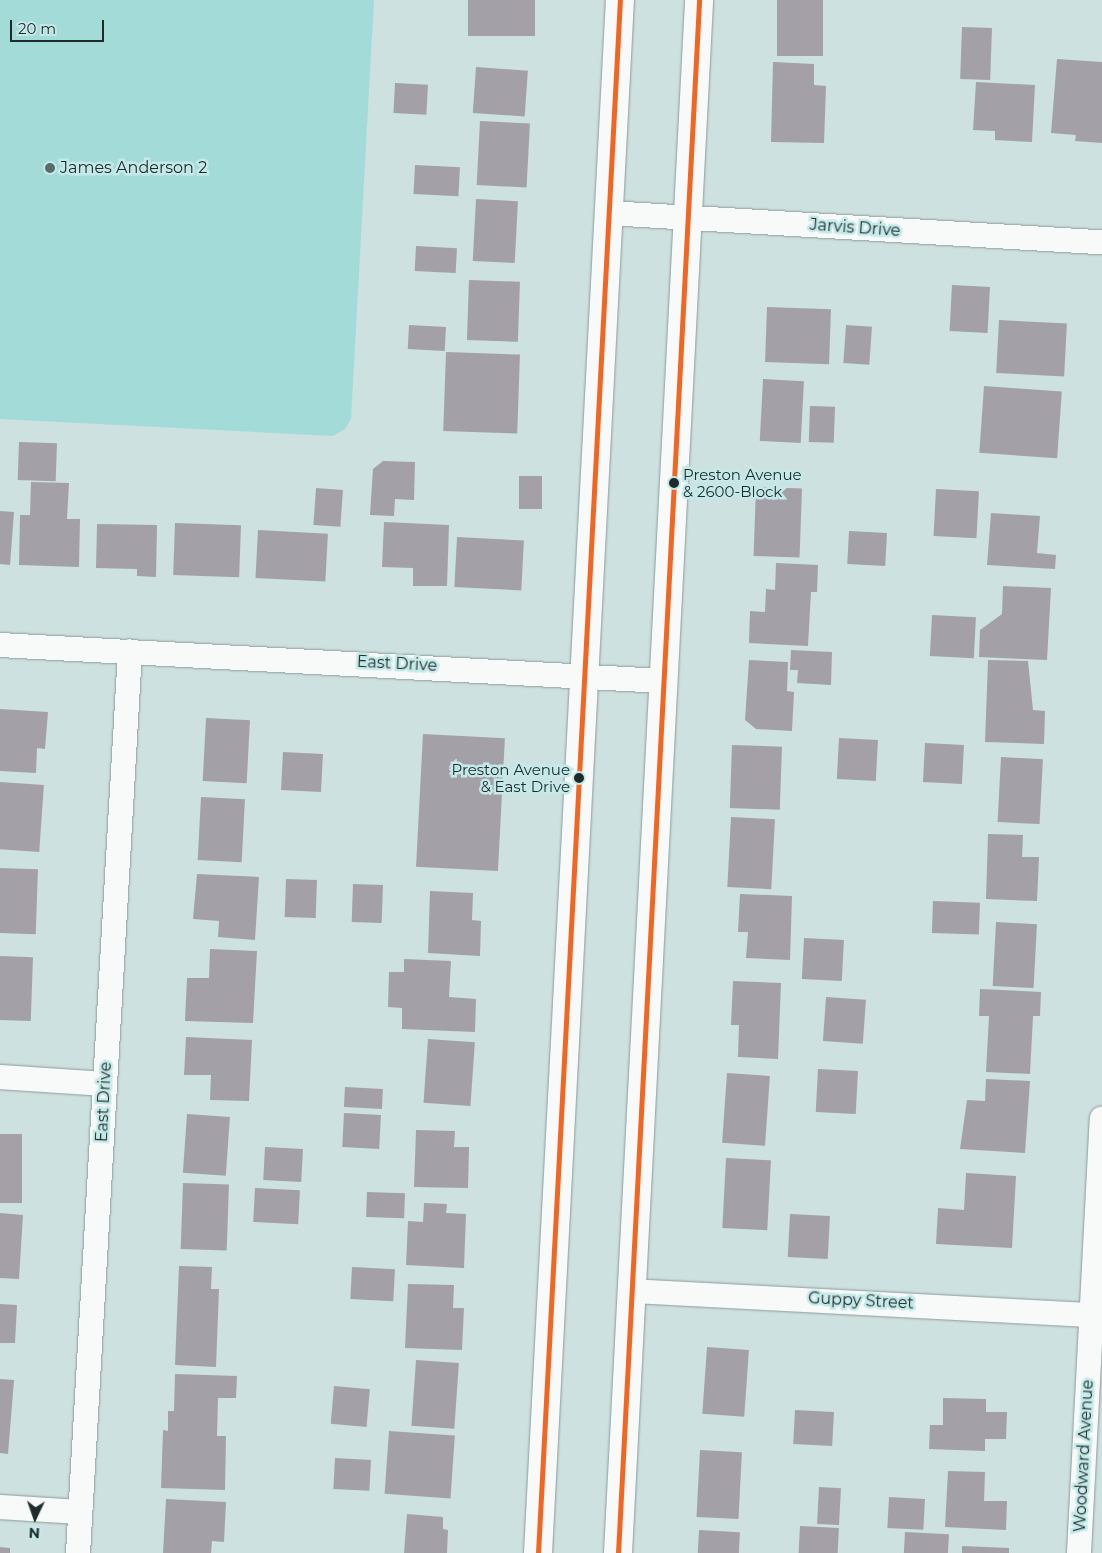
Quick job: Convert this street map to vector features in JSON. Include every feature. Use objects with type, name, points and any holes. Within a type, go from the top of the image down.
[{"type":"main road","points":[[538,1553],[581,675],[620,0]]},
{"type":"main road","points":[[618,1553],[699,0]]},
{"type":"street","name":"Jarvis Drive","points":[[608,213],[1102,242]]},
{"type":"street","name":"East Drive","points":[[0,645],[581,675],[663,681]]},
{"type":"street","name":"East Drive","points":[[78,1553],[130,651]]},
{"type":"street","points":[[0,1077],[105,1084]]},
{"type":"street","name":"Woodward Avenue","points":[[1079,1553],[1102,1119]]},
{"type":"street","name":"Guppy Street","points":[[631,1291],[1091,1316]]},
{"type":"street","points":[[0,1506],[80,1512]]},
{"type":"shaded area","points":[[0,0],[374,0],[351,419],[345,429],[333,436],[0,419]]},
{"type":"building","points":[[468,0],[535,0],[535,36],[468,36]]},
{"type":"building","points":[[777,0],[823,0],[823,56],[777,56]]},
{"type":"building","points":[[962,27],[992,28],[990,80],[960,79]]},
{"type":"building","points":[[1057,59],[1102,62],[1102,143],[1075,141],[1076,135],[1051,133]]},
{"type":"building","points":[[773,62],[814,64],[814,85],[826,86],[824,143],[771,142]]},
{"type":"building","points":[[476,67],[528,71],[525,117],[473,113]]},
{"type":"building","points":[[976,82],[1035,85],[1032,142],[995,140],[995,131],[973,130]]},
{"type":"building","points":[[395,83],[428,85],[426,115],[393,113]]},
{"type":"building","points":[[480,121],[530,124],[527,188],[477,185]]},
{"type":"building","points":[[415,165],[460,167],[458,196],[413,194]]},
{"type":"building","points":[[476,199],[518,201],[515,263],[473,261]]},
{"type":"building","points":[[416,246],[457,248],[456,273],[415,271]]},
{"type":"building","points":[[469,280],[520,282],[518,342],[467,340]]},
{"type":"building","points":[[952,285],[990,287],[988,333],[950,331]]},
{"type":"building","points":[[767,307],[831,309],[829,364],[765,362]]},
{"type":"building","points":[[999,320],[1067,324],[1064,376],[996,373]]},
{"type":"building","points":[[409,325],[446,327],[445,351],[408,349]]},
{"type":"building","points":[[846,325],[872,327],[869,365],[843,363]]},
{"type":"building","points":[[446,352],[520,355],[517,434],[443,431]]},
{"type":"building","points":[[763,379],[804,381],[801,443],[760,441]]},
{"type":"building","points":[[984,386],[1062,391],[1057,458],[979,453]]},
{"type":"building","points":[[810,406],[835,407],[834,443],[809,442]]},
{"type":"building","points":[[19,442],[57,443],[56,481],[18,480]]},
{"type":"building","points":[[383,461],[415,462],[414,500],[395,499],[394,516],[370,515],[373,469]]},
{"type":"building","points":[[519,476],[542,476],[542,509],[519,509]]},
{"type":"building","points":[[31,482],[69,483],[67,519],[80,519],[79,567],[19,565],[20,515],[30,515]]},
{"type":"building","points":[[756,487],[802,489],[800,558],[754,556]]},
{"type":"building","points":[[316,488],[343,490],[340,527],[313,525]]},
{"type":"building","points":[[936,489],[979,491],[976,538],[934,536]]},
{"type":"building","points":[[0,511],[14,512],[10,565],[0,564]]},
{"type":"building","points":[[991,513],[1040,516],[1037,553],[1056,555],[1055,569],[987,565]]},
{"type":"building","points":[[384,522],[449,525],[447,586],[413,586],[413,568],[382,567]]},
{"type":"building","points":[[175,523],[241,525],[239,577],[173,575]]},
{"type":"building","points":[[97,524],[157,525],[156,577],[137,576],[137,569],[96,568]]},
{"type":"building","points":[[258,530],[328,534],[325,582],[255,578]]},
{"type":"building","points":[[849,531],[887,533],[885,566],[847,564]]},
{"type":"building","points":[[457,537],[524,541],[521,590],[454,587]]},
{"type":"building","points":[[776,563],[818,565],[817,592],[811,592],[808,646],[749,643],[750,611],[765,612],[766,589],[775,590]]},
{"type":"building","points":[[1003,586],[1051,588],[1047,660],[979,657],[980,630],[1002,614]]},
{"type":"building","points":[[932,615],[976,617],[974,658],[930,656]]},
{"type":"building","points":[[791,650],[832,652],[831,685],[797,683],[798,670],[790,670]]},
{"type":"building","points":[[749,660],[788,662],[787,691],[794,692],[792,731],[756,729],[745,720]]},
{"type":"building","points":[[988,660],[1028,661],[1033,710],[1045,711],[1044,744],[985,742]]},
{"type":"building","points":[[0,709],[48,712],[45,749],[37,748],[36,773],[0,771]]},
{"type":"building","points":[[206,718],[250,720],[247,783],[203,781]]},
{"type":"building","points":[[423,734],[505,738],[498,871],[416,867]]},
{"type":"building","points":[[839,738],[878,740],[876,781],[837,779]]},
{"type":"building","points":[[925,743],[964,745],[962,784],[923,782]]},
{"type":"building","points":[[732,745],[782,747],[780,810],[730,808]]},
{"type":"building","points":[[283,752],[323,754],[321,792],[281,790]]},
{"type":"building","points":[[1001,757],[1043,759],[1040,824],[998,822]]},
{"type":"building","points":[[0,782],[44,785],[39,852],[0,849]]},
{"type":"building","points":[[201,797],[245,799],[242,862],[198,860]]},
{"type":"building","points":[[731,817],[775,819],[771,889],[727,887]]},
{"type":"building","points":[[988,834],[1023,835],[1022,857],[1039,857],[1037,901],[986,899]]},
{"type":"building","points":[[0,868],[38,869],[36,934],[0,933]]},
{"type":"building","points":[[197,874],[259,877],[255,940],[218,937],[219,921],[193,919]]},
{"type":"building","points":[[286,879],[317,880],[316,918],[285,917]]},
{"type":"building","points":[[353,884],[383,885],[382,923],[352,922]]},
{"type":"building","points":[[430,891],[473,893],[472,920],[481,921],[480,956],[428,953]]},
{"type":"building","points":[[740,894],[792,896],[790,960],[746,958],[748,932],[738,932]]},
{"type":"building","points":[[933,901],[980,903],[979,935],[932,933]]},
{"type":"building","points":[[996,922],[1037,924],[1034,988],[993,986]]},
{"type":"building","points":[[804,938],[844,940],[842,981],[802,979]]},
{"type":"building","points":[[210,949],[257,951],[253,1023],[185,1021],[187,978],[209,978]]},
{"type":"building","points":[[0,956],[33,957],[31,1021],[0,1020]]},
{"type":"building","points":[[404,959],[451,961],[449,997],[476,999],[475,1032],[402,1029],[402,1008],[388,1007],[389,972],[404,972]]},
{"type":"building","points":[[733,981],[781,983],[778,1059],[738,1057],[739,1025],[731,1025]]},
{"type":"building","points":[[980,989],[1041,992],[1040,1016],[1033,1016],[1030,1074],[986,1072],[989,1016],[979,1016]]},
{"type":"building","points":[[826,997],[866,1000],[863,1044],[823,1041]]},
{"type":"building","points":[[186,1037],[252,1040],[249,1101],[210,1100],[211,1075],[184,1075]]},
{"type":"building","points":[[428,1039],[475,1042],[470,1106],[424,1103]]},
{"type":"building","points":[[818,1069],[858,1071],[856,1114],[816,1112]]},
{"type":"building","points":[[727,1073],[770,1076],[765,1146],[722,1143]]},
{"type":"building","points":[[986,1079],[1030,1081],[1025,1153],[960,1149],[967,1100],[985,1101]]},
{"type":"building","points":[[345,1087],[383,1089],[382,1109],[344,1107]]},
{"type":"building","points":[[344,1113],[381,1115],[379,1149],[342,1147]]},
{"type":"building","points":[[187,1114],[230,1117],[226,1176],[183,1173]]},
{"type":"building","points":[[416,1130],[455,1131],[454,1147],[469,1147],[468,1188],[414,1187]]},
{"type":"building","points":[[0,1134],[22,1134],[22,1203],[0,1203]]},
{"type":"building","points":[[265,1147],[303,1149],[301,1182],[263,1180]]},
{"type":"building","points":[[726,1158],[771,1160],[767,1230],[722,1228]]},
{"type":"building","points":[[966,1173],[1016,1176],[1012,1248],[936,1244],[938,1208],[964,1210]]},
{"type":"building","points":[[183,1183],[229,1185],[227,1251],[181,1249]]},
{"type":"building","points":[[255,1188],[300,1190],[298,1224],[253,1222]]},
{"type":"building","points":[[367,1192],[405,1193],[404,1218],[366,1217]]},
{"type":"building","points":[[424,1203],[447,1204],[446,1213],[466,1214],[464,1268],[406,1265],[408,1221],[423,1222]]},
{"type":"building","points":[[0,1213],[23,1215],[19,1279],[0,1278]]},
{"type":"building","points":[[790,1214],[830,1216],[828,1259],[788,1257]]},
{"type":"building","points":[[179,1266],[212,1267],[211,1289],[219,1289],[216,1367],[175,1365]]},
{"type":"building","points":[[352,1267],[395,1269],[393,1301],[350,1299]]},
{"type":"building","points":[[408,1284],[454,1285],[453,1308],[464,1308],[462,1350],[405,1348]]},
{"type":"building","points":[[0,1304],[17,1305],[15,1343],[0,1343]]},
{"type":"building","points":[[707,1347],[749,1350],[744,1417],[702,1414]]},
{"type":"building","points":[[416,1360],[459,1363],[454,1429],[411,1426]]},
{"type":"building","points":[[175,1374],[237,1376],[236,1398],[218,1398],[217,1436],[226,1436],[225,1490],[161,1488],[163,1430],[168,1431],[168,1411],[174,1411]]},
{"type":"building","points":[[0,1379],[14,1380],[8,1454],[0,1453]]},
{"type":"building","points":[[334,1386],[370,1389],[367,1427],[331,1424]]},
{"type":"building","points":[[943,1398],[986,1399],[986,1412],[1007,1412],[1006,1439],[985,1439],[985,1451],[929,1449],[930,1425],[943,1425]]},
{"type":"building","points":[[795,1410],[834,1412],[832,1446],[793,1444]]},
{"type":"building","points":[[389,1431],[455,1436],[450,1498],[385,1494]]},
{"type":"building","points":[[700,1450],[742,1452],[738,1519],[696,1517]]},
{"type":"building","points":[[335,1458],[371,1460],[369,1491],[333,1489]]},
{"type":"building","points":[[948,1471],[985,1472],[984,1501],[1007,1501],[1006,1530],[945,1527]]},
{"type":"building","points":[[819,1487],[841,1488],[839,1525],[817,1524]]},
{"type":"building","points":[[889,1497],[925,1499],[923,1530],[887,1528]]},
{"type":"building","points":[[166,1499],[226,1502],[224,1542],[212,1541],[211,1553],[163,1553]]},
{"type":"building","points":[[407,1514],[443,1517],[443,1529],[448,1530],[447,1553],[404,1553]]},
{"type":"building","points":[[800,1526],[839,1528],[838,1553],[799,1553]]},
{"type":"building","points":[[699,1530],[740,1532],[739,1553],[698,1553]]},
{"type":"building","points":[[905,1532],[949,1534],[948,1553],[904,1553]]},
{"type":"building","points":[[962,1546],[1009,1548],[1009,1553],[962,1553]]},
{"type":"building","points":[[0,1547],[10,1548],[10,1553],[0,1553]]},
{"type":"transit line","points":[[538,1553],[620,0]]},
{"type":"transit line","points":[[618,1553],[699,0]]},
{"type":"place","name":"James Anderson 2","points":[[50,168]]},
{"type":"place","name":"Preston Avenue & 2600-Block","points":[[674,483]]},
{"type":"place","name":"Preston Avenue & East Drive","points":[[579,778]]}]
